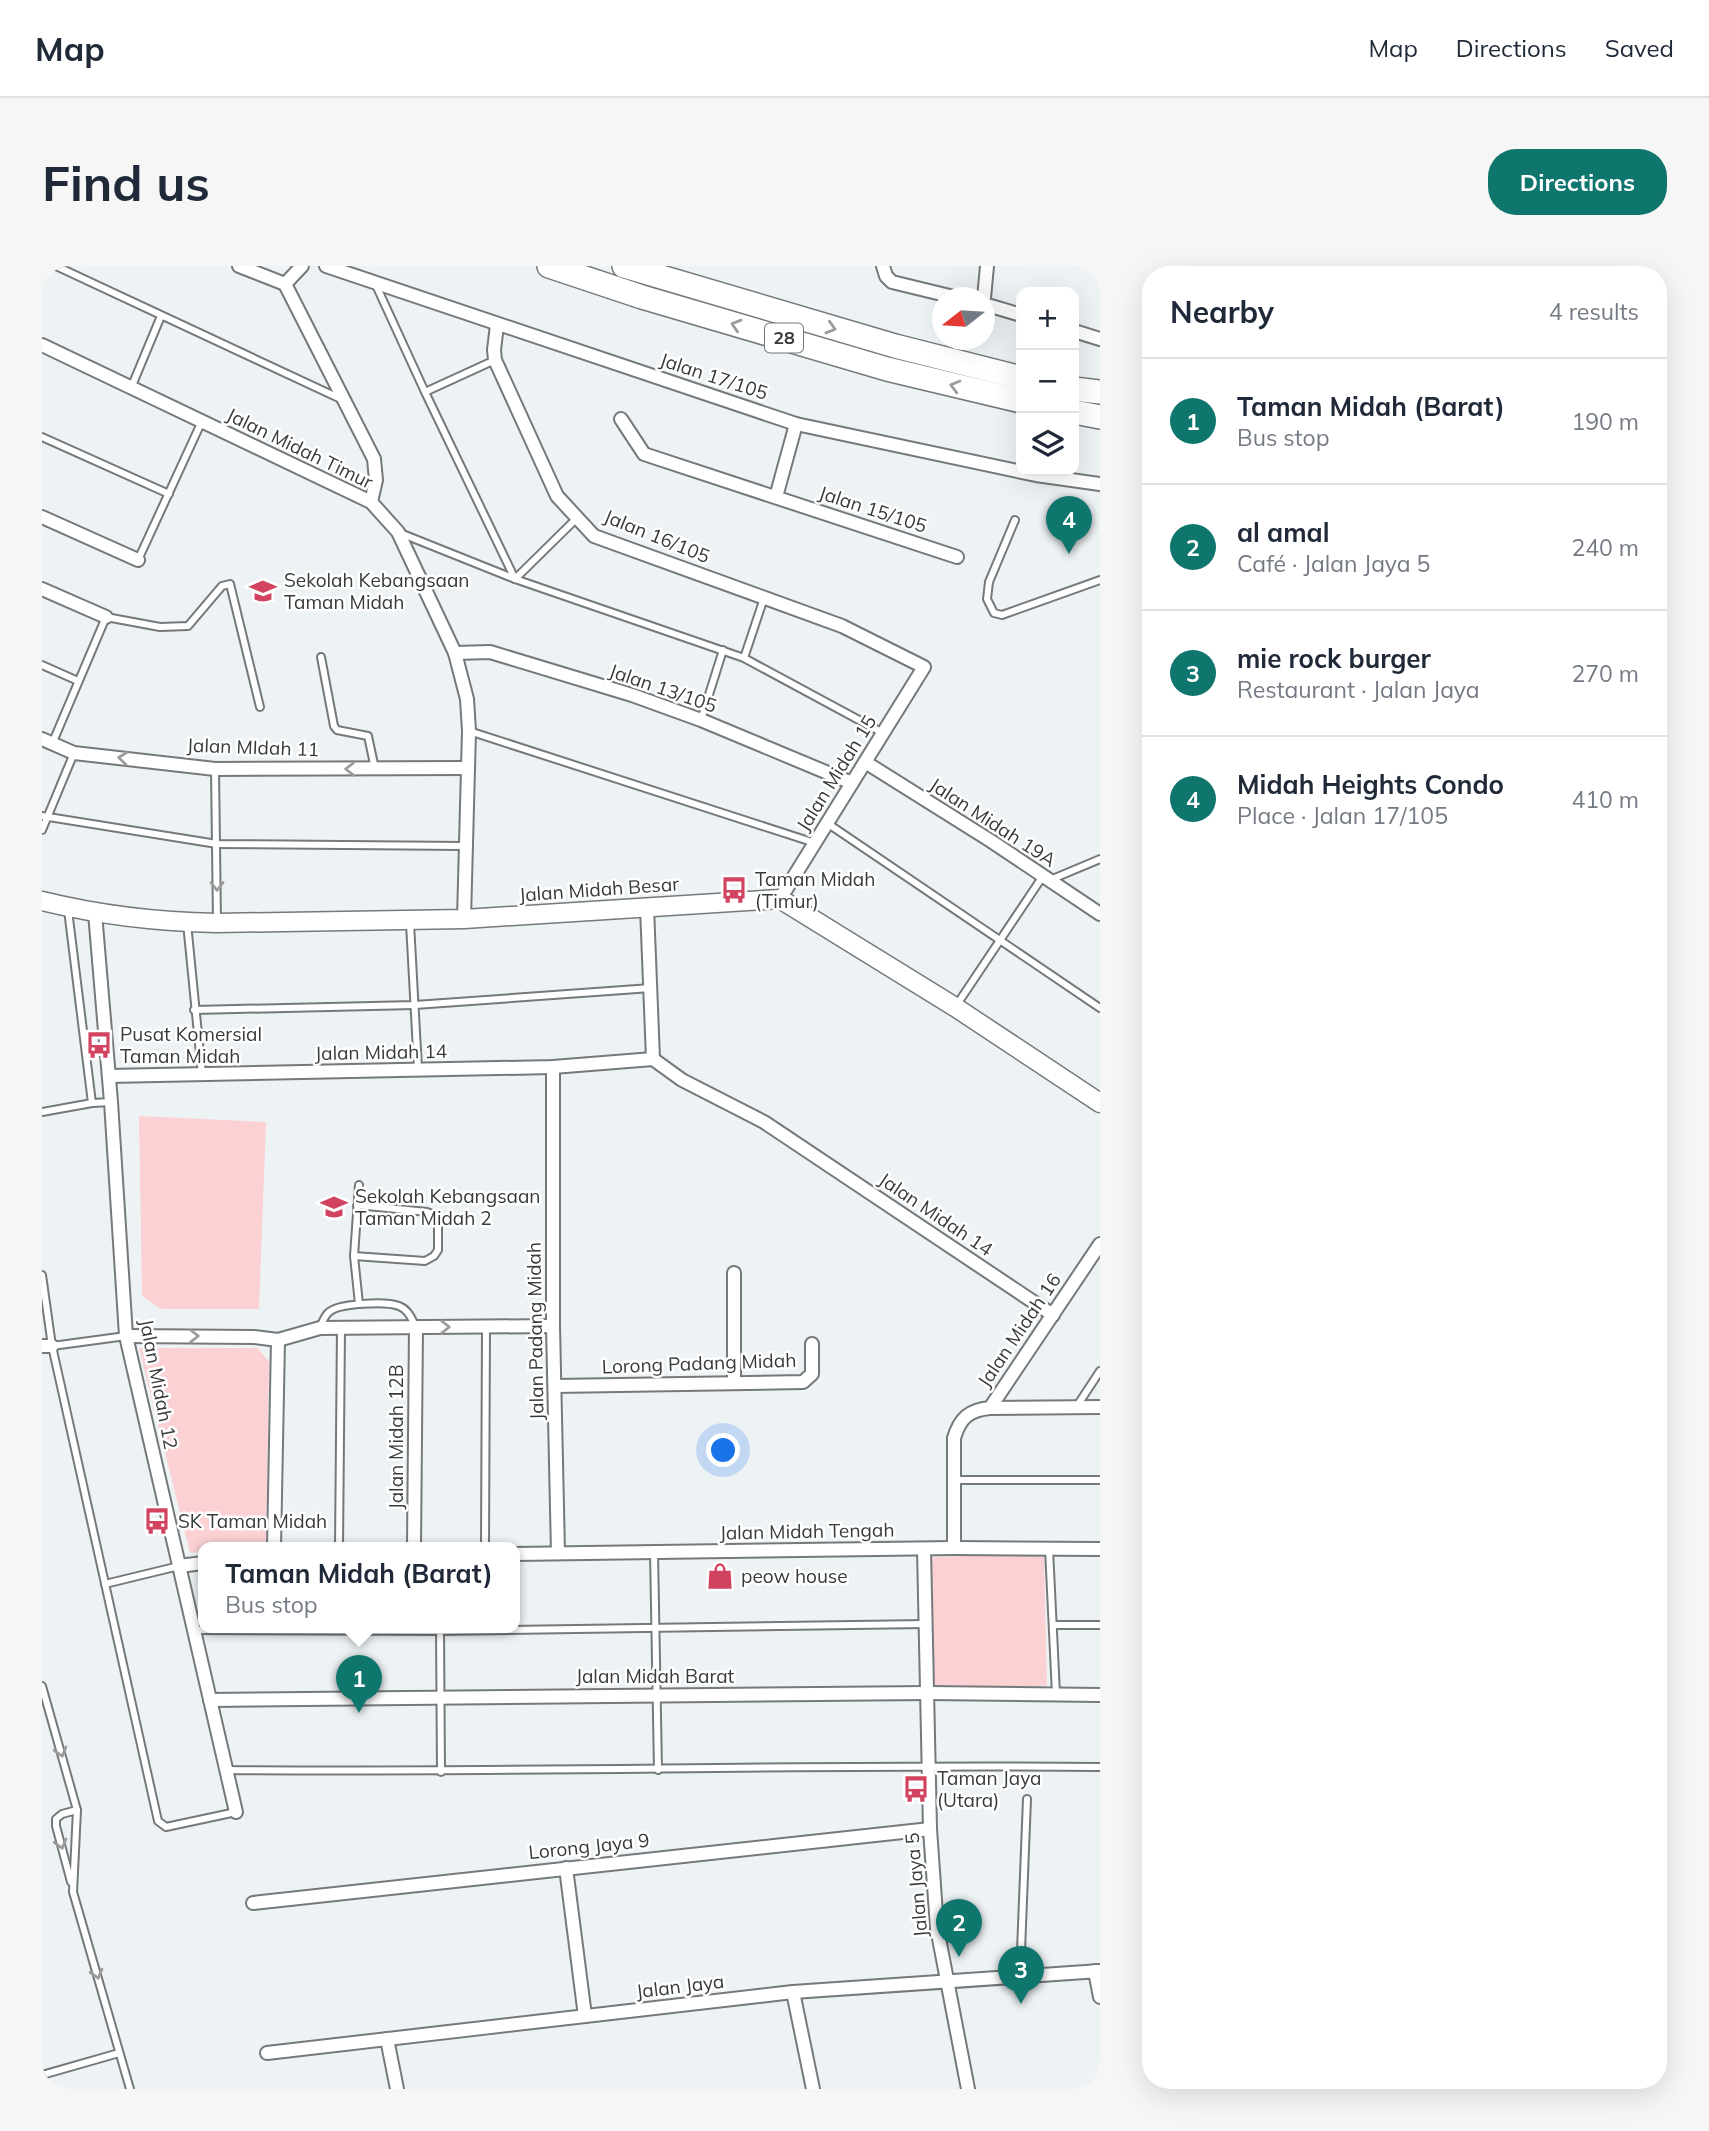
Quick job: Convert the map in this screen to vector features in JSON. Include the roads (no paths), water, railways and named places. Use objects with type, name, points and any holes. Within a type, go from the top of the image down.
[{"type":"highway","name":"28","points":[[549,266],[642,297],[874,365],[1016,400]]},
{"type":"highway","name":"28","points":[[624,266],[895,346],[1016,377]]},
{"type":"highway","points":[[1079,390],[1100,393]]},
{"type":"highway","points":[[1079,413],[1100,416]]},
{"type":"street","points":[[239,266],[285,284],[374,459],[376,481],[371,502]]},
{"type":"street","points":[[285,284],[302,266]]},
{"type":"street","name":"Jalan 17/105","points":[[326,266],[796,424],[1036,475],[1100,484]]},
{"type":"street","points":[[985,287],[987,266]]},
{"type":"street","points":[[884,271],[892,282],[932,292]]},
{"type":"street","points":[[995,307],[1016,313]]},
{"type":"street","name":"Jalan 16/105","points":[[497,325],[495,360],[556,496],[594,536],[842,626],[924,667]]},
{"type":"street","points":[[1079,333],[1100,339]]},
{"type":"street","name":"Jalan Midah Timur","points":[[42,345],[371,502],[398,533],[455,653],[467,698],[469,731],[464,919]]},
{"type":"street","name":"Jalan 15/105","points":[[621,419],[644,454],[957,557]]},
{"type":"street","points":[[776,496],[796,424]]},
{"type":"street","points":[[42,517],[138,560]]},
{"type":"street","points":[[42,589],[106,617]]},
{"type":"street","name":"Jalan 13/105","points":[[455,653],[490,652],[632,695],[701,720],[852,783]]},
{"type":"street","name":"Jalan Midah 15","points":[[780,899],[924,667]]},
{"type":"street","name":"Jalan MIdah 11","points":[[47,741],[74,753],[215,769],[467,768]]},
{"type":"street","name":"Jalan Midah 19A","points":[[865,762],[1100,914]]},
{"type":"street","points":[[780,899],[955,1007],[1100,1103]]},
{"type":"street","name":"Jalan Midah Besar","points":[[42,901],[95,913],[217,923],[464,919],[780,899]]},
{"type":"street","points":[[647,907],[653,1059]]},
{"type":"street","name":"Jalan Midah 12","points":[[95,913],[111,1102],[126,1336],[236,1812]]},
{"type":"street","name":"Jalan Midah 14","points":[[109,1076],[553,1067],[653,1059],[682,1080],[764,1122],[1053,1315]]},
{"type":"street","name":"Jalan Padang Midah","points":[[553,1067],[558,1553]]},
{"type":"street","name":"Jalan Midah 16","points":[[954,1548],[954,1438],[959,1422],[975,1409],[990,1408],[1100,1244]]},
{"type":"street","points":[[734,1273],[734,1383]]},
{"type":"street","points":[[126,1336],[254,1337],[278,1340],[320,1328],[554,1326]]},
{"type":"street","name":"Jalan Midah 12B","points":[[414,1542],[416,1327]]},
{"type":"street","points":[[274,1542],[278,1340]]},
{"type":"street","name":"Lorong Padang Midah","points":[[555,1386],[803,1382],[812,1374],[812,1344]]},
{"type":"street","points":[[990,1408],[1100,1407]]},
{"type":"street","name":"Jalan Midah Tengah","points":[[520,1554],[954,1548],[1100,1549]]},
{"type":"street","name":"Jalan Jaya 5","points":[[924,1549],[930,1829],[937,1928],[968,2089]]},
{"type":"street","points":[[179,1566],[198,1564]]},
{"type":"street","name":"Jalan Midah Barat","points":[[210,1700],[928,1693],[1100,1695]]},
{"type":"street","name":"Lorong Jaya 9","points":[[253,1903],[930,1829]]},
{"type":"street","points":[[566,1868],[585,2016]]},
{"type":"street","points":[[1098,1971],[1100,1997]]},
{"type":"street","name":"Jalan Jaya","points":[[267,2053],[793,1992],[1098,1971]]},
{"type":"street","points":[[793,1992],[813,2089]]},
{"type":"street","points":[[387,2039],[397,2089]]},
{"type":"lane","points":[[56,266],[343,400]]},
{"type":"lane","points":[[374,281],[515,579]]},
{"type":"lane","points":[[131,388],[162,316]]},
{"type":"lane","points":[[425,392],[495,360]]},
{"type":"lane","points":[[138,560],[202,421]]},
{"type":"lane","points":[[42,438],[169,494]]},
{"type":"lane","points":[[515,579],[578,517]]},
{"type":"lane","points":[[1015,520],[989,582],[987,600],[994,613],[1002,615],[1100,580]]},
{"type":"lane","points":[[398,533],[515,579],[744,658],[883,733]]},
{"type":"lane","points":[[47,741],[78,681],[106,617],[160,628],[188,626],[222,586],[230,584],[260,707]]},
{"type":"lane","points":[[744,658],[764,598]]},
{"type":"lane","points":[[701,720],[723,650]]},
{"type":"lane","points":[[321,657],[334,726],[337,730],[368,736],[375,769]]},
{"type":"lane","points":[[42,665],[78,681]]},
{"type":"lane","points":[[469,731],[815,844]]},
{"type":"lane","points":[[42,830],[44,817],[74,753]]},
{"type":"lane","points":[[215,769],[217,923]]},
{"type":"lane","points":[[44,817],[217,844],[465,846]]},
{"type":"lane","points":[[827,823],[1100,1008]]},
{"type":"lane","points":[[955,1007],[1046,879],[1100,859]]},
{"type":"lane","points":[[67,908],[92,1103]]},
{"type":"lane","points":[[410,920],[418,1071]]},
{"type":"lane","points":[[187,922],[202,1074]]},
{"type":"lane","points":[[194,1010],[415,1005],[651,988]]},
{"type":"lane","points":[[42,1112],[111,1102]]},
{"type":"lane","points":[[359,1185],[354,1256],[359,1304]]},
{"type":"lane","points":[[354,1256],[425,1261],[438,1250],[438,1220],[435,1215],[357,1205]]},
{"type":"lane","points":[[42,1275],[47,1346],[105,1584],[158,1821],[166,1827],[236,1812]]},
{"type":"lane","points":[[320,1328],[329,1311],[343,1305],[359,1304],[398,1305],[409,1312],[416,1327]]},
{"type":"lane","points":[[485,1542],[486,1327]]},
{"type":"lane","points":[[339,1542],[341,1328]]},
{"type":"lane","points":[[47,1346],[126,1336]]},
{"type":"lane","points":[[1076,1407],[1100,1371]]},
{"type":"lane","points":[[955,1480],[1100,1480]]},
{"type":"lane","points":[[1049,1549],[1056,1696]]},
{"type":"lane","points":[[654,1552],[658,1770]]},
{"type":"lane","points":[[105,1584],[179,1566]]},
{"type":"lane","points":[[520,1629],[926,1624]]},
{"type":"lane","points":[[1053,1625],[1100,1625]]},
{"type":"lane","points":[[194,1630],[198,1630]]},
{"type":"lane","points":[[440,1633],[441,1772]]},
{"type":"lane","points":[[42,1686],[77,1810],[73,1892]]},
{"type":"lane","points":[[226,1770],[441,1772],[929,1766],[1100,1767]]},
{"type":"lane","points":[[1020,1977],[1027,1799]]},
{"type":"lane","points":[[77,1810],[62,1814],[56,1819],[56,1826],[130,2089]]},
{"type":"lane","points":[[42,2075],[119,2053]]},
{"type":"place","name":"Midah Heights Condo","points":[[1069,554]]},
{"type":"place","name":"Sekolah Kebangsaan Taman Midah","points":[[263,591]]},
{"type":"place","name":"Taman Midah (Timur)","points":[[734,890]]},
{"type":"place","name":"Pusat Komersial Taman Midah","points":[[99,1045]]},
{"type":"place","name":"Sekolah Kebangsaan Taman Midah 2","points":[[334,1207]]},
{"type":"place","name":"SK Taman Midah","points":[[157,1521]]},
{"type":"place","name":"peow house","points":[[720,1576]]},
{"type":"place","name":"Taman Midah (Barat)","points":[[359,1713]]},
{"type":"place","name":"Taman Jaya (Utara)","points":[[916,1789]]},
{"type":"place","name":"al amal","points":[[959,1957]]},
{"type":"place","name":"mie rock burger","points":[[1021,2004]]}]
